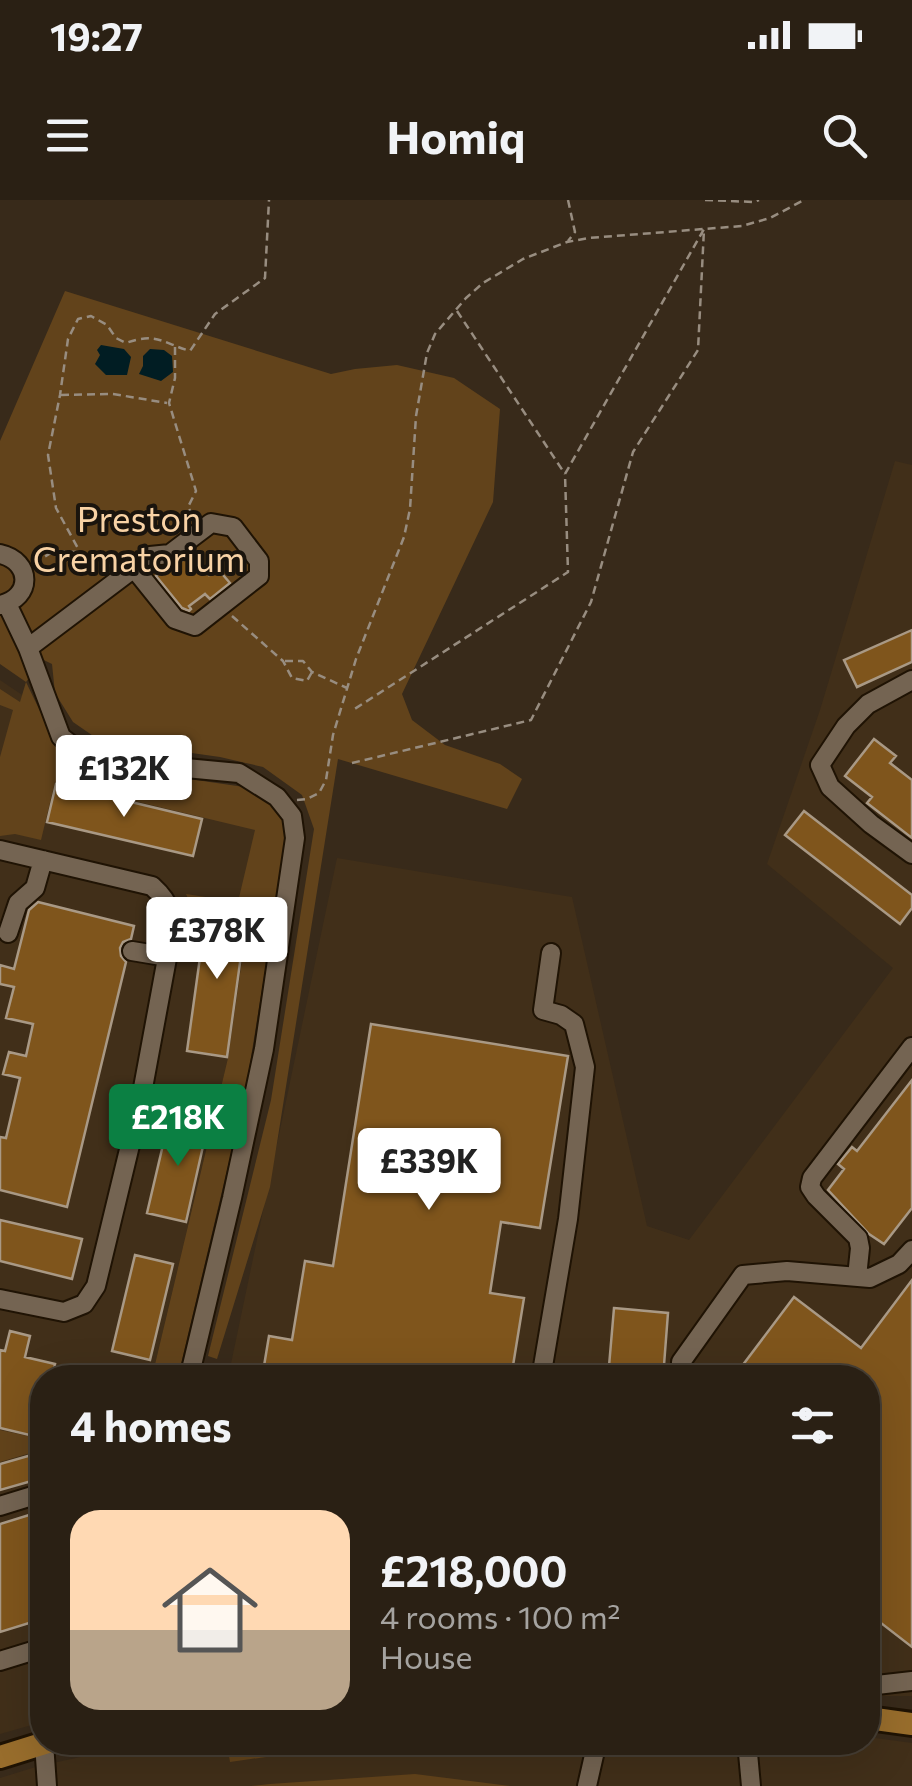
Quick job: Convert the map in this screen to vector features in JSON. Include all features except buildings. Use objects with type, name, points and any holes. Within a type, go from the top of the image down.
[{"type":"main road","points":[[880,1720],[909,1725]]},
{"type":"main road","points":[[0,1757],[30,1748]]},
{"type":"lane","points":[[28,648],[150,556],[170,554],[211,523],[233,526],[259,561],[259,576],[195,626],[175,619],[132,571]]},
{"type":"lane","points":[[0,554],[14,558],[24,572],[18,596],[3,604],[28,648],[61,737],[90,759],[239,773],[277,797],[292,816],[295,838],[264,1049],[192,1365]]},
{"type":"lane","points":[[912,680],[868,704],[846,726],[820,765],[830,787],[912,854]]},
{"type":"lane","points":[[0,850],[152,886],[164,896],[172,918],[140,1104],[96,1286],[84,1304],[64,1312],[0,1299]]},
{"type":"lane","points":[[8,933],[18,903],[34,888],[43,860]]},
{"type":"lane","points":[[132,951],[168,957]]},
{"type":"lane","points":[[544,1365],[568,1219],[585,1066],[574,1024],[561,1014],[543,1010],[551,953]]},
{"type":"lane","points":[[857,1277],[858,1238],[816,1196],[810,1187],[812,1178],[912,1048]]},
{"type":"lane","points":[[681,1365],[743,1275],[787,1271],[870,1278],[899,1264],[912,1250]]},
{"type":"lane","points":[[0,1506],[30,1497]]},
{"type":"lane","points":[[0,1661],[30,1652]]},
{"type":"lane","points":[[880,1685],[912,1681]]},
{"type":"lane","points":[[46,1755],[47,1786]]},
{"type":"lane","points":[[587,1786],[595,1755]]},
{"type":"lane","points":[[748,1755],[751,1786]]},
{"type":"path","points":[[80,552],[56,508],[48,455],[68,339],[78,319],[92,316],[126,343],[138,338],[158,338],[190,351],[215,314],[265,278],[269,200]]},
{"type":"path","points":[[568,200],[575,232],[568,242]]},
{"type":"path","points":[[706,200],[759,200]]},
{"type":"path","points":[[277,797],[307,799],[319,792],[326,780],[333,734],[356,659],[404,537],[410,509],[416,416],[427,353],[435,334],[457,309],[496,275],[523,259],[568,242],[742,226],[770,218],[804,200]]},
{"type":"path","points":[[564,474],[704,229]]},
{"type":"path","points":[[352,763],[531,720],[591,602],[633,452],[698,350],[704,229]]},
{"type":"path","points":[[353,710],[568,572],[564,474],[457,309]]},
{"type":"path","points":[[175,346],[175,378],[169,403],[196,491],[188,507],[201,530]]},
{"type":"path","points":[[60,395],[113,394],[169,403]]},
{"type":"path","points":[[30,565],[54,551],[80,552],[132,571]]},
{"type":"path","points":[[220,606],[283,661],[292,678],[307,681],[312,672]]},
{"type":"path","points":[[283,661],[303,660],[312,672],[347,688]]},
{"type":"shaded area","points":[[895,461],[912,465],[912,1696],[880,1696],[880,1365],[231,1365],[337,858],[572,897],[647,1226],[689,1240],[893,968],[767,864],[820,710]]},
{"type":"shaded area","points":[[0,680],[37,705],[25,751],[270,828],[249,911],[228,1058],[155,1365],[30,1365],[30,1725],[0,1734]]},
{"type":"shaded area","points":[[880,1739],[912,1743],[912,1786],[0,1786],[0,1778],[90,1755],[229,1755],[230,1761],[280,1755],[880,1755]]},
{"type":"green space","name":"Preston Crematorium","points":[[65,291],[331,374],[397,365],[454,378],[500,409],[493,502],[402,694],[412,720],[445,745],[500,764],[522,779],[507,809],[338,759],[270,1187],[217,1359],[208,1356],[271,1100],[314,829],[302,795],[263,767],[99,740],[73,722],[55,693],[52,664],[25,651],[32,674],[26,682],[0,664],[0,441]]},
{"type":"green space","points":[[26,682],[53,738],[86,764],[251,788],[278,807],[287,835],[245,1094],[181,1365],[155,1365],[228,1058],[249,911],[190,903],[186,894],[238,902],[255,830],[55,782],[41,840],[15,834],[0,836],[0,757],[13,710],[0,705],[0,689],[20,702]]},
{"type":"green space","points":[[0,1430],[30,1436],[30,1453],[0,1462]]},
{"type":"green space","points":[[229,1755],[280,1755],[230,1762]]},
{"type":"green space","points":[[280,1755],[345,1755],[340,1757]]},
{"type":"green space","points":[[415,1774],[510,1786],[251,1786],[270,1784]]},
{"type":"water","points":[[101,345],[124,349],[131,357],[127,375],[106,375],[95,364]]},
{"type":"water","points":[[150,349],[164,350],[172,356],[173,372],[161,381],[139,374],[143,356]]}]
